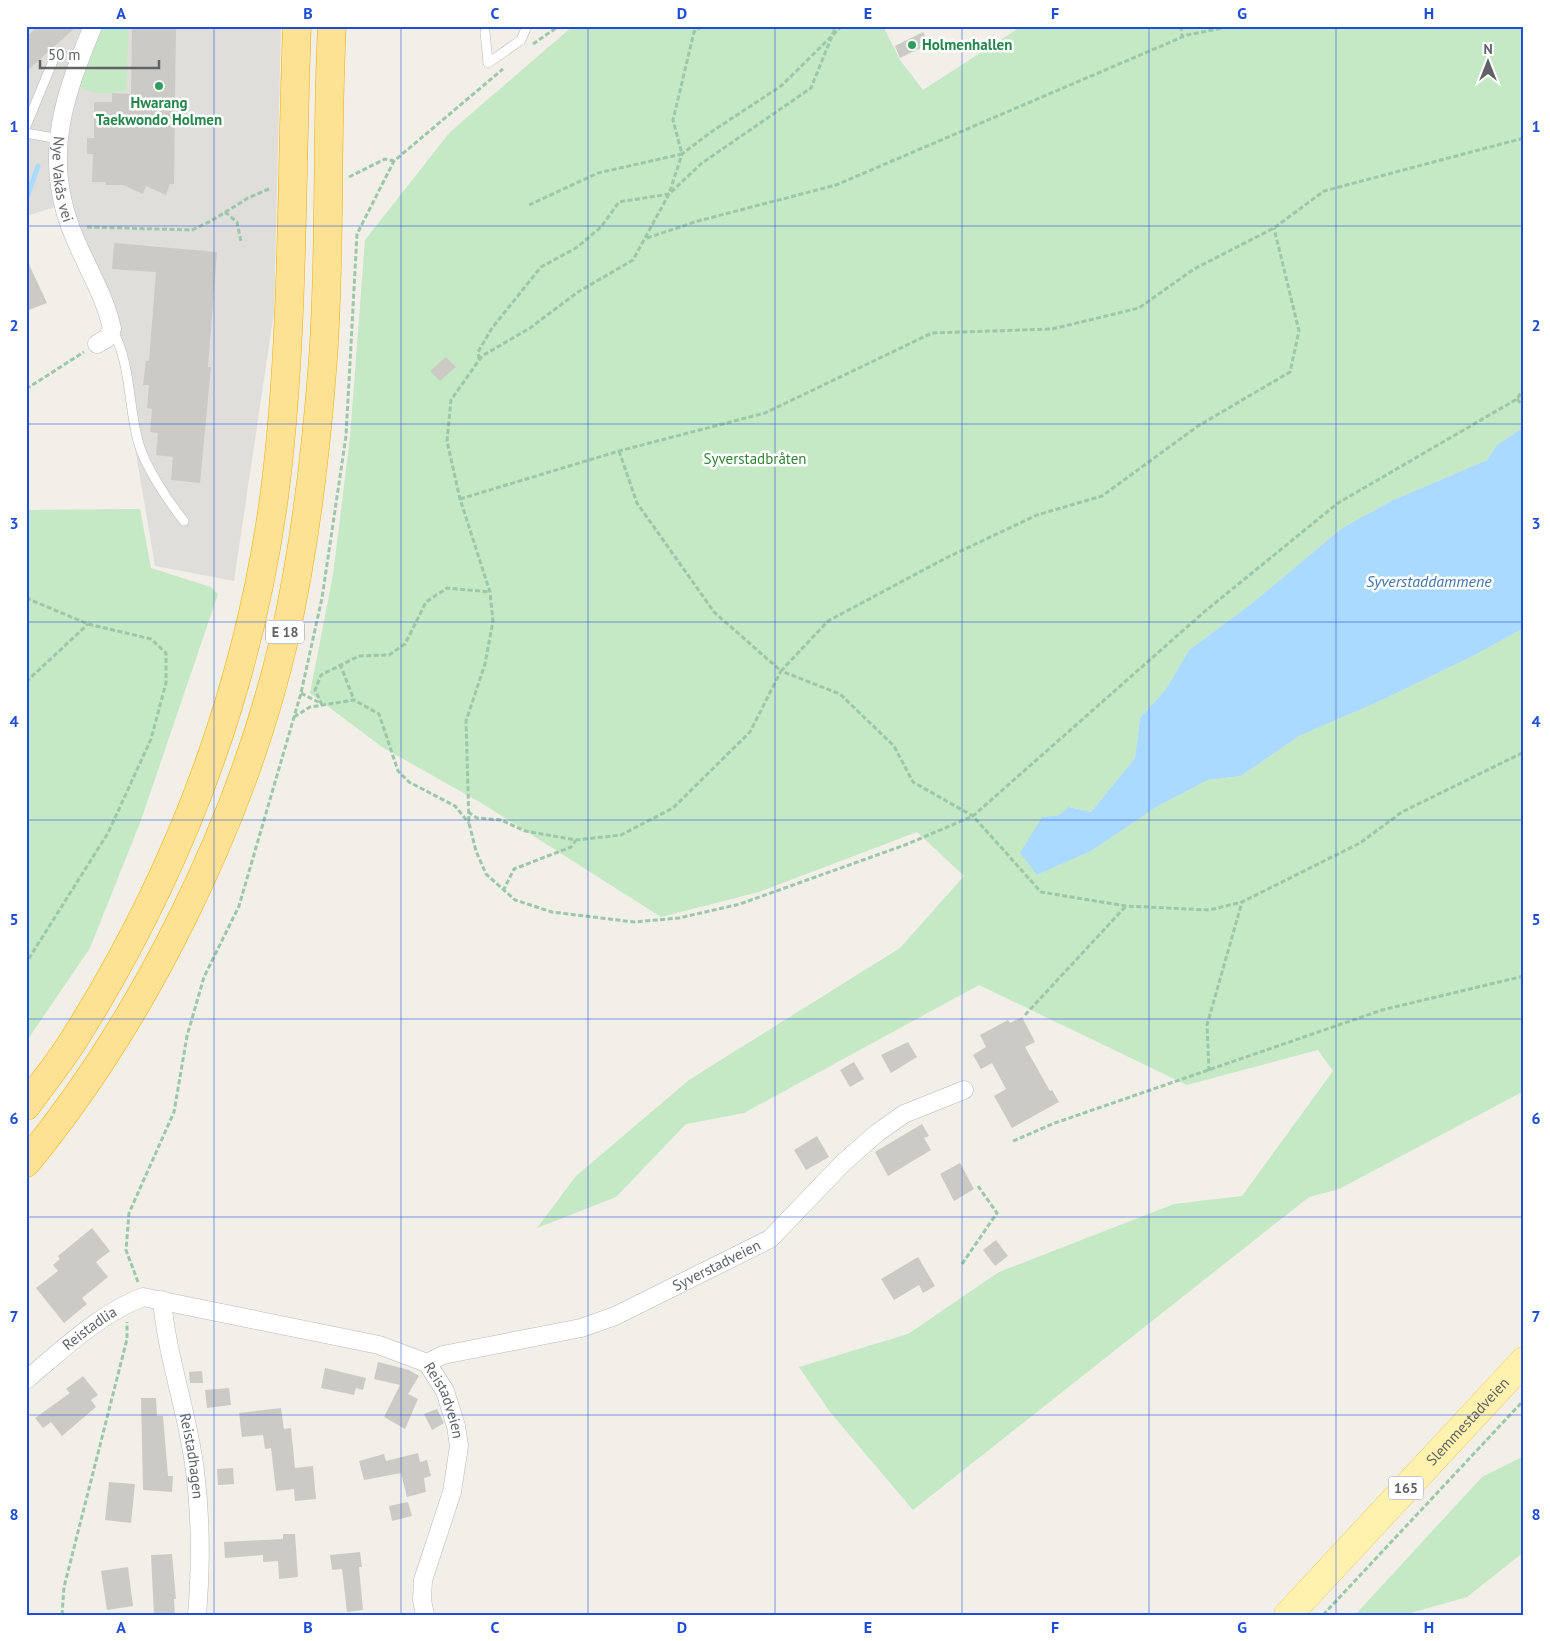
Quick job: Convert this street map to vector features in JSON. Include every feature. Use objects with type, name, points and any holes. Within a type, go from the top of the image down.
[{"type":"highway","name":"E 18","points":[[26,1106],[76,1036],[114,974],[159,886],[196,800],[230,707],[247,641],[265,558],[283,413],[288,346],[297,26]]},
{"type":"highway","name":"E 18","points":[[26,1163],[50,1134],[101,1061],[144,990],[192,899],[230,809],[263,717],[283,642],[301,553],[319,413],[324,318],[332,26]]},
{"type":"main road","name":"Slemmestadveien","points":[[1288,1615],[1524,1361]]},
{"type":"street","name":"Nye Vakås vei","points":[[93,26],[69,85],[59,139],[58,182],[70,226],[107,304],[112,329]]},
{"type":"street","points":[[97,344],[107,338],[112,329]]},
{"type":"street","name":"Syverstadveien","points":[[427,1363],[443,1354],[581,1328],[615,1316],[770,1239],[843,1163],[877,1133],[904,1114],[964,1090]]},
{"type":"street","points":[[144,1297],[162,1300]]},
{"type":"street","name":"Reistadlia","points":[[26,1380],[98,1322],[126,1304],[144,1297]]},
{"type":"street","name":"Reistadveien","points":[[162,1300],[379,1345],[427,1363],[445,1392],[456,1426],[459,1446],[452,1492],[423,1580],[422,1600],[425,1615]]},
{"type":"street","name":"Reistadhagen","points":[[162,1300],[164,1331],[195,1470],[201,1574],[197,1615]]},
{"type":"lane","points":[[485,32],[488,63],[521,40],[527,26]]},
{"type":"lane","points":[[26,126],[52,61]]},
{"type":"lane","points":[[26,133],[59,139]]},
{"type":"lane","name":"Nye Vakås vei","points":[[112,329],[122,348],[138,444],[168,500],[184,521]]},
{"type":"path","points":[[529,47],[559,26]]},
{"type":"path","points":[[702,26],[694,32],[673,120],[682,154],[669,194],[647,238],[633,260],[578,292],[530,328],[479,359],[451,400],[446,441],[460,499],[490,592],[493,622],[485,664],[466,721],[469,823],[476,851],[486,874],[515,900],[552,912],[634,922],[679,918],[740,904],[905,845],[973,816],[1204,612],[1338,504],[1517,399],[1524,388]]},
{"type":"path","points":[[479,359],[478,352],[492,328],[541,267],[576,248],[601,227],[620,202],[669,194],[702,163],[811,88],[836,26]]},
{"type":"path","points":[[529,205],[598,173],[682,154],[711,132],[781,86],[842,26]]},
{"type":"path","points":[[1181,26],[1182,37]]},
{"type":"path","points":[[647,238],[698,221],[836,186],[1182,37],[1232,26]]},
{"type":"path","points":[[144,1297],[126,1250],[129,1213],[174,1112],[187,1036],[204,977],[239,906],[293,717],[302,693],[322,598],[346,436],[357,234],[394,161],[507,66]]},
{"type":"path","points":[[460,499],[619,451],[765,413],[932,333],[1052,330],[1139,308],[1194,269],[1274,228],[1324,191],[1524,138]]},
{"type":"path","points":[[346,178],[385,159],[394,161]]},
{"type":"path","points":[[70,226],[192,230],[248,198],[269,190]]},
{"type":"path","points":[[225,212],[237,222],[241,242]]},
{"type":"path","points":[[468,812],[477,818],[502,820],[525,831],[576,840],[621,834],[673,808],[750,732],[781,671],[828,622],[946,558],[1038,515],[1102,496],[1198,426],[1290,372],[1299,331],[1274,228]]},
{"type":"path","points":[[26,389],[97,344]]},
{"type":"path","points":[[1517,399],[1524,407]]},
{"type":"path","points":[[619,451],[637,504],[714,612],[781,671],[840,694],[894,746],[912,782],[973,816],[1041,892],[1126,906],[1209,910],[1242,902],[1360,843],[1402,812],[1524,752]]},
{"type":"path","points":[[322,705],[315,690],[321,675],[359,656],[389,655],[405,644],[426,602],[446,588],[490,592]]},
{"type":"path","points":[[26,598],[88,624],[151,639],[166,652],[166,683],[150,739],[108,834],[44,939],[26,963]]},
{"type":"path","points":[[26,682],[88,624]]},
{"type":"path","points":[[340,664],[354,700]]},
{"type":"path","points":[[302,693],[322,705]]},
{"type":"path","points":[[293,717],[310,707],[354,700],[379,714],[398,770],[409,782],[456,806],[469,823]]},
{"type":"path","points":[[503,891],[514,869],[571,847],[576,840]]},
{"type":"path","points":[[1209,1071],[1207,1025],[1242,902]]},
{"type":"path","points":[[1025,1015],[1126,906]]},
{"type":"path","points":[[1013,1141],[1052,1124],[1382,1010],[1524,976]]},
{"type":"path","points":[[962,1264],[997,1213],[978,1186]]},
{"type":"path","points":[[62,1615],[64,1587],[127,1339],[126,1304]]},
{"type":"path","points":[[1323,1615],[1524,1400]]},
{"type":"shaded area","points":[[26,26],[281,26],[274,312],[234,581],[155,566],[118,347],[59,206],[26,216]]},
{"type":"green space","points":[[99,26],[129,26],[126,91],[93,92],[81,87],[77,82]]},
{"type":"green space","name":"Syverstadbråten","points":[[573,26],[883,26],[900,60],[923,90],[1022,26],[1524,26],[1524,427],[1497,445],[1487,460],[1391,501],[1342,528],[1251,604],[1189,650],[1166,689],[1140,718],[1135,758],[1091,812],[1070,807],[1059,815],[1042,817],[1037,875],[1091,851],[1158,806],[1208,780],[1241,776],[1299,736],[1380,701],[1475,655],[1524,628],[1524,1091],[1339,1189],[1309,1197],[913,1510],[830,1412],[799,1367],[908,1334],[999,1272],[1174,1204],[1242,1196],[1333,1071],[1318,1050],[1187,1085],[979,985],[744,1113],[686,1124],[616,1197],[537,1228],[576,1176],[689,1080],[900,948],[964,876],[917,832],[759,892],[661,917],[483,804],[382,747],[310,693],[333,575],[350,437],[365,240],[450,132]]},
{"type":"green space","points":[[140,509],[151,568],[211,587],[218,594],[140,823],[90,948],[26,1042],[26,510]]},
{"type":"green space","points":[[1524,1456],[1524,1552],[1467,1597],[1403,1615],[1355,1615],[1482,1477]]},
{"type":"water","name":"Syverstaddammene","points":[[1524,427],[1524,628],[1475,655],[1380,701],[1299,736],[1241,776],[1208,780],[1158,806],[1091,851],[1037,875],[1020,853],[1042,817],[1059,815],[1069,807],[1091,812],[1135,758],[1140,718],[1166,689],[1189,650],[1251,604],[1342,528],[1391,501],[1487,460],[1497,445]]},
{"type":"building","points":[[39,26],[77,26],[26,72],[26,37]]},
{"type":"building","points":[[132,26],[176,26],[174,184],[170,184],[166,195],[146,186],[143,194],[123,185],[106,185],[106,182],[92,182],[93,154],[87,154],[87,138],[94,138],[94,102],[112,102],[112,93],[131,94]]},
{"type":"building","name":"Holmenhallen","points":[[923,32],[929,44],[900,58],[895,46]]},
{"type":"building","points":[[114,243],[217,252],[208,367],[211,367],[200,483],[171,480],[173,457],[156,455],[158,433],[150,432],[152,409],[147,408],[149,385],[143,385],[146,361],[149,361],[156,272],[112,269]]},
{"type":"building","points":[[26,258],[47,303],[26,311]]},
{"type":"building","points":[[446,357],[456,367],[440,381],[430,371]]},
{"type":"building","points":[[1022,1017],[1035,1042],[1025,1047],[1050,1091],[1052,1090],[1059,1102],[1012,1128],[994,1096],[1006,1089],[992,1063],[981,1069],[973,1055],[986,1047],[980,1035],[1008,1020],[1010,1023]]},
{"type":"building","points":[[908,1042],[917,1057],[891,1073],[881,1055]]},
{"type":"building","points":[[854,1062],[864,1079],[850,1087],[840,1070]]},
{"type":"building","points":[[922,1124],[929,1136],[924,1138],[931,1150],[888,1176],[875,1152]]},
{"type":"building","points":[[817,1136],[829,1157],[806,1170],[794,1150]]},
{"type":"building","points":[[960,1163],[974,1189],[954,1201],[940,1174]]},
{"type":"building","points":[[92,1228],[110,1251],[96,1262],[108,1277],[82,1298],[87,1304],[64,1323],[36,1288],[58,1271],[53,1265],[60,1259],[58,1256]]},
{"type":"building","points":[[996,1240],[1008,1256],[995,1266],[983,1250]]},
{"type":"building","points":[[918,1257],[935,1286],[923,1293],[919,1285],[894,1300],[881,1279]]},
{"type":"building","points":[[378,1362],[409,1370],[419,1376],[408,1394],[418,1399],[405,1429],[384,1417],[400,1385],[374,1379]]},
{"type":"building","points":[[325,1368],[366,1378],[363,1390],[356,1388],[354,1395],[321,1388]]},
{"type":"building","points":[[202,1371],[203,1383],[190,1383],[189,1372]]},
{"type":"building","points":[[83,1376],[98,1395],[91,1400],[96,1407],[62,1436],[51,1422],[43,1428],[35,1418],[70,1393],[66,1389]]},
{"type":"building","points":[[229,1388],[231,1405],[207,1408],[205,1390]]},
{"type":"building","points":[[141,1398],[156,1398],[157,1416],[163,1416],[168,1476],[173,1476],[172,1492],[143,1490]]},
{"type":"building","points":[[281,1408],[284,1429],[291,1428],[295,1468],[313,1466],[316,1499],[295,1501],[294,1489],[276,1491],[271,1448],[265,1449],[263,1435],[242,1437],[239,1413]]},
{"type":"building","points":[[437,1409],[444,1423],[432,1430],[424,1414]]},
{"type":"building","points":[[418,1453],[420,1462],[427,1460],[431,1476],[424,1478],[426,1492],[407,1497],[401,1473],[364,1480],[359,1461],[384,1454],[386,1461]]},
{"type":"building","points":[[233,1468],[234,1484],[218,1485],[217,1469]]},
{"type":"building","points":[[109,1482],[135,1484],[131,1523],[105,1520]]},
{"type":"building","points":[[408,1502],[412,1516],[392,1521],[389,1506]]},
{"type":"building","points":[[283,1534],[295,1534],[298,1577],[279,1579],[278,1561],[263,1562],[263,1555],[225,1558],[224,1542],[283,1539]]},
{"type":"building","points":[[360,1552],[362,1567],[359,1567],[363,1610],[347,1612],[342,1569],[332,1570],[330,1555]]},
{"type":"building","points":[[172,1554],[176,1599],[174,1599],[175,1615],[154,1615],[151,1555]]},
{"type":"building","points":[[128,1567],[133,1606],[107,1610],[101,1571]]},
{"type":"waterway","points":[[26,200],[38,166]]},
{"type":"place","name":"Holmenhallen","points":[[912,45]]},
{"type":"place","name":"Hwarang Taekwondo Holmen","points":[[159,86]]}]
